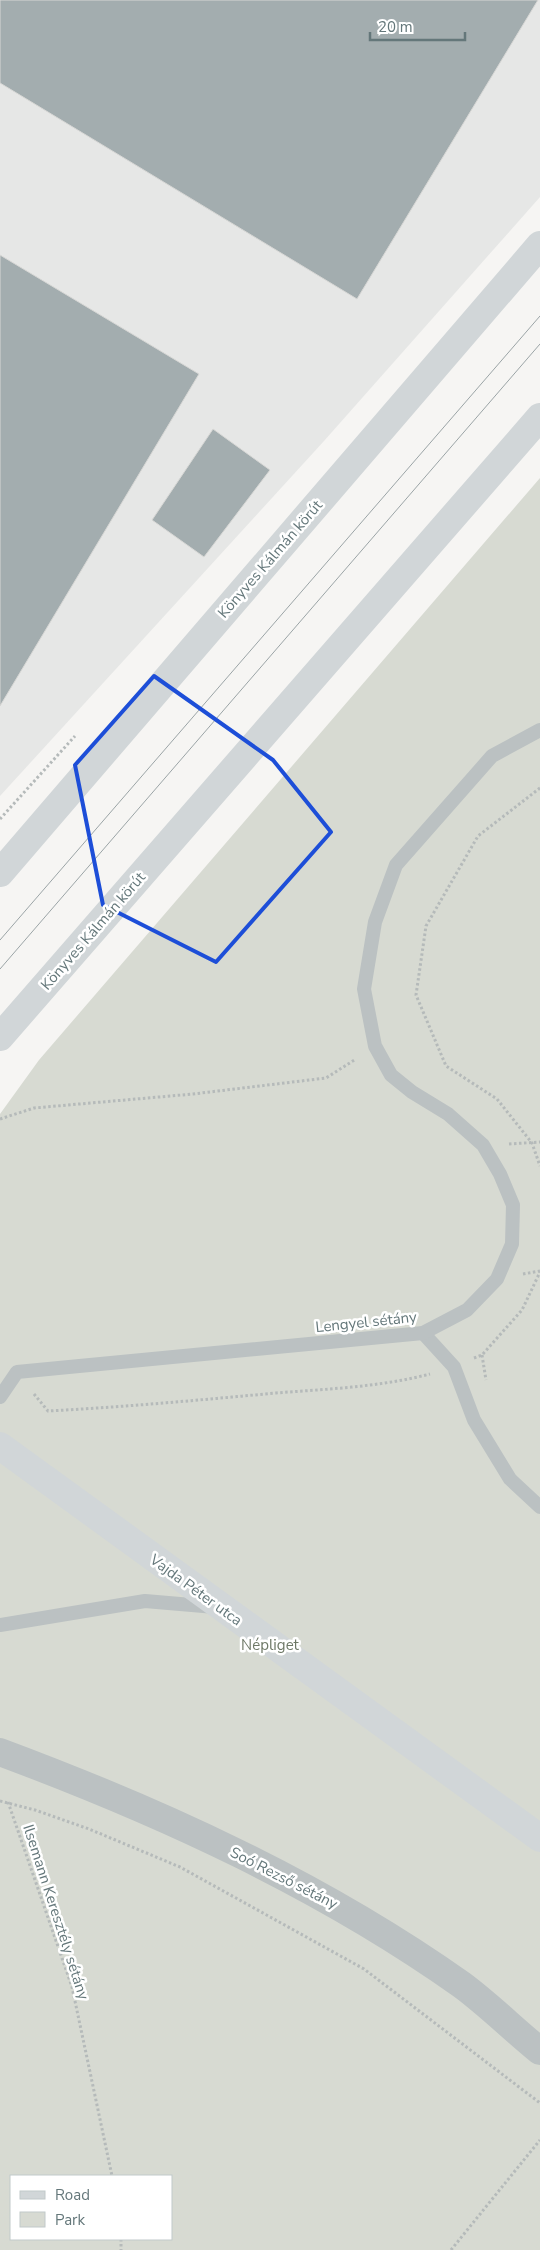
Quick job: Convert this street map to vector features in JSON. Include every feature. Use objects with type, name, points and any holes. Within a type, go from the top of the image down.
[{"type":"main road","name":"Könyves Kálmán körút","points":[[0,873],[540,245]]},
{"type":"main road","name":"Könyves Kálmán körút","points":[[0,1037],[540,417]]},
{"type":"main road","name":"Vajda Péter utca","points":[[0,1446],[220,1608],[540,1838]]},
{"type":"street","name":"Soó Rezső sétány","points":[[0,1752],[91,1786],[199,1834],[352,1914],[463,1986],[540,2051]]},
{"type":"lane","name":"Lengyel sétány","points":[[17,1372],[423,1333],[467,1310],[498,1279],[512,1244],[513,1205],[500,1174],[483,1145],[448,1114],[412,1092],[391,1075],[375,1046],[364,989],[375,922],[396,865],[492,756],[540,730]]},
{"type":"lane","points":[[423,1333],[454,1367],[474,1420],[510,1479],[540,1507]]},
{"type":"lane","points":[[0,1397],[17,1372]]},
{"type":"lane","points":[[0,1625],[145,1601],[220,1608]]},
{"type":"path","points":[[540,788],[478,836],[426,926],[416,995],[446,1066],[497,1099],[532,1143],[540,1166]]},
{"type":"path","points":[[0,1118],[34,1108],[193,1094],[326,1078],[375,1046]]},
{"type":"path","points":[[17,1372],[48,1411],[122,1407],[406,1380],[454,1367],[482,1355],[522,1310],[540,1272]]},
{"type":"path","points":[[0,1801],[89,1829],[180,1867],[364,1969],[540,2103]]},
{"type":"path","name":"Ilsemann Keresztély sétány","points":[[8,1802],[72,1987],[112,2175]]},
{"type":"path","points":[[451,2250],[540,2140]]},
{"type":"highlighted area","points":[[154,676],[273,760],[331,832],[216,962],[103,905],[75,765]]},
{"type":"shaded area","points":[[0,0],[540,0],[540,197],[324,441],[0,796]]},
{"type":"green space","name":"Népliget","points":[[540,478],[540,2250],[0,2250],[0,1114],[39,1060]]},
{"type":"building","points":[[0,0],[538,0],[357,299],[0,83]]},
{"type":"building","points":[[0,255],[199,374],[0,706]]},
{"type":"building","points":[[213,429],[270,470],[204,557],[152,520]]},
{"type":"tram line","points":[[0,940],[540,316]]},
{"type":"tram line","points":[[0,969],[540,344]]}]
